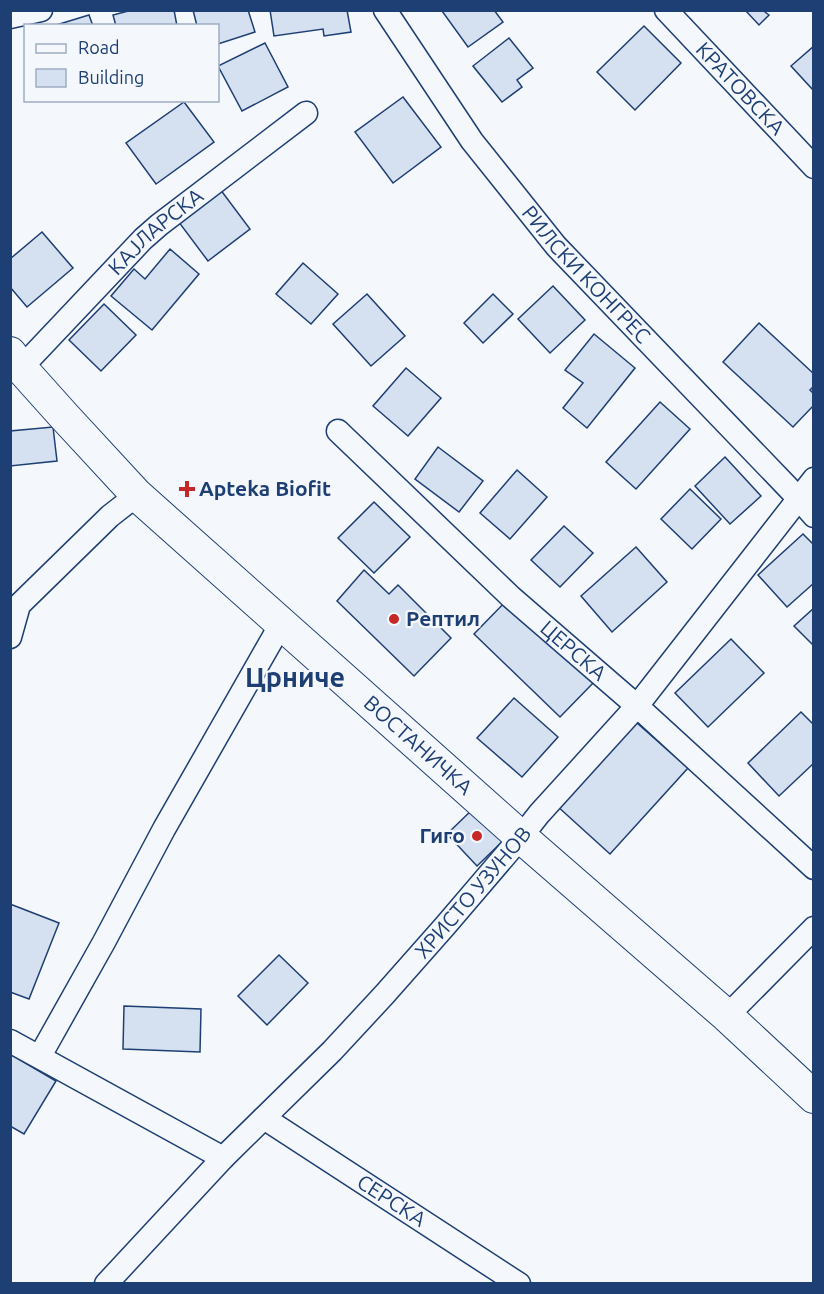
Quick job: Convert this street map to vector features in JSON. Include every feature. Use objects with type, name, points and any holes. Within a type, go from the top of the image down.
[{"type":"street","points":[[10,17],[41,10]]},
{"type":"street","name":"РИЛСКИ КОНГРЕС","points":[[385,10],[472,141],[556,246],[806,507]]},
{"type":"street","name":"КРАТОВСКА","points":[[666,10],[813,167]]},
{"type":"street","name":"КАЈЛАРСКА","points":[[16,360],[159,225],[306,113]]},
{"type":"street","name":"ВОСТАНИЧКА","points":[[16,360],[137,495],[726,1016],[813,1097]]},
{"type":"street","name":"ЦЕРСКА","points":[[338,430],[511,597],[637,706],[813,868]]},
{"type":"street","name":"ХРИСТО УЗУНОВ","points":[[106,1284],[223,1158],[332,1051],[384,995],[539,814],[637,706],[806,507],[813,479]]},
{"type":"street","points":[[10,637],[15,605],[110,516],[137,495]]},
{"type":"street","points":[[40,1056],[164,829],[281,624]]},
{"type":"street","points":[[726,1016],[813,928]]},
{"type":"street","points":[[10,1041],[223,1158]]},
{"type":"street","name":"СЕРСКА","points":[[264,1118],[519,1284]]},
{"type":"building","points":[[132,10],[174,10],[177,24],[115,24],[113,15]]},
{"type":"building","points":[[193,10],[248,10],[255,32],[219,44],[219,24],[196,24]]},
{"type":"building","points":[[270,10],[347,10],[351,32],[324,36],[323,29],[274,36]]},
{"type":"building","points":[[494,10],[503,22],[468,47],[442,11]]},
{"type":"building","points":[[745,10],[766,10],[765,12],[769,15],[759,25]]},
{"type":"building","points":[[89,15],[92,24],[60,24]]},
{"type":"building","points":[[644,26],[681,63],[635,110],[597,72]]},
{"type":"building","points":[[509,38],[533,68],[517,80],[522,87],[502,102],[473,66]]},
{"type":"building","points":[[265,43],[288,87],[242,111],[219,66]]},
{"type":"building","points":[[814,46],[814,91],[791,66]]},
{"type":"building","points":[[403,97],[441,147],[393,183],[355,132]]},
{"type":"building","points":[[184,102],[214,142],[156,184],[126,143]]},
{"type":"building","points":[[217,185],[250,229],[208,261],[175,217]]},
{"type":"building","points":[[42,232],[73,268],[27,307],[10,287],[10,259]]},
{"type":"building","points":[[170,249],[199,274],[152,330],[111,296],[134,269],[145,279]]},
{"type":"building","points":[[303,263],[338,294],[311,324],[276,294]]},
{"type":"building","points":[[553,286],[585,320],[550,353],[518,319]]},
{"type":"building","points":[[367,294],[405,336],[371,366],[333,324]]},
{"type":"building","points":[[493,294],[513,314],[483,343],[464,323]]},
{"type":"building","points":[[104,304],[136,335],[101,371],[69,340]]},
{"type":"building","points":[[759,323],[814,374],[814,386],[810,390],[814,394],[814,405],[793,427],[723,362]]},
{"type":"building","points":[[594,334],[635,368],[587,428],[563,408],[583,383],[565,370]]},
{"type":"building","points":[[406,368],[441,398],[408,436],[373,406]]},
{"type":"building","points":[[660,402],[690,429],[636,489],[606,462]]},
{"type":"building","points":[[53,427],[57,461],[10,466],[10,431]]},
{"type":"building","points":[[438,447],[483,481],[459,512],[415,479]]},
{"type":"building","points":[[725,457],[761,496],[730,524],[695,486]]},
{"type":"building","points":[[517,470],[547,497],[510,539],[480,513]]},
{"type":"building","points":[[690,489],[721,519],[692,549],[661,519]]},
{"type":"building","points":[[374,502],[410,537],[374,573],[338,538]]},
{"type":"building","points":[[564,526],[593,553],[560,587],[531,560]]},
{"type":"building","points":[[803,534],[814,545],[814,583],[787,607],[758,575]]},
{"type":"building","points":[[636,547],[667,582],[612,632],[581,596]]},
{"type":"building","name":"Рептил","points":[[364,570],[389,594],[398,585],[451,638],[414,676],[337,601]]},
{"type":"building","points":[[510,597],[596,680],[560,717],[474,634]]},
{"type":"building","points":[[814,608],[814,646],[794,626]]},
{"type":"building","points":[[731,639],[764,673],[708,727],[675,693]]},
{"type":"building","points":[[514,698],[558,737],[522,777],[477,738]]},
{"type":"building","points":[[801,712],[814,725],[814,763],[779,796],[748,763]]},
{"type":"building","points":[[637,723],[688,768],[610,854],[556,805],[628,726]]},
{"type":"building","name":"Гиго","points":[[476,806],[507,837],[477,866],[447,834]]},
{"type":"building","points":[[10,904],[59,923],[29,999],[10,992]]},
{"type":"building","points":[[279,955],[308,983],[267,1025],[238,996]]},
{"type":"building","points":[[124,1006],[201,1009],[200,1052],[123,1049]]},
{"type":"building","points":[[10,1054],[56,1081],[24,1134],[10,1126]]},
{"type":"place","name":"Apteka Biofit","points":[[187,489]]},
{"type":"place","name":"Рептил","points":[[394,619]]},
{"type":"place","name":"Гиго","points":[[477,836]]},
{"type":"district","name":"Црниче","points":[[295,678]]}]
